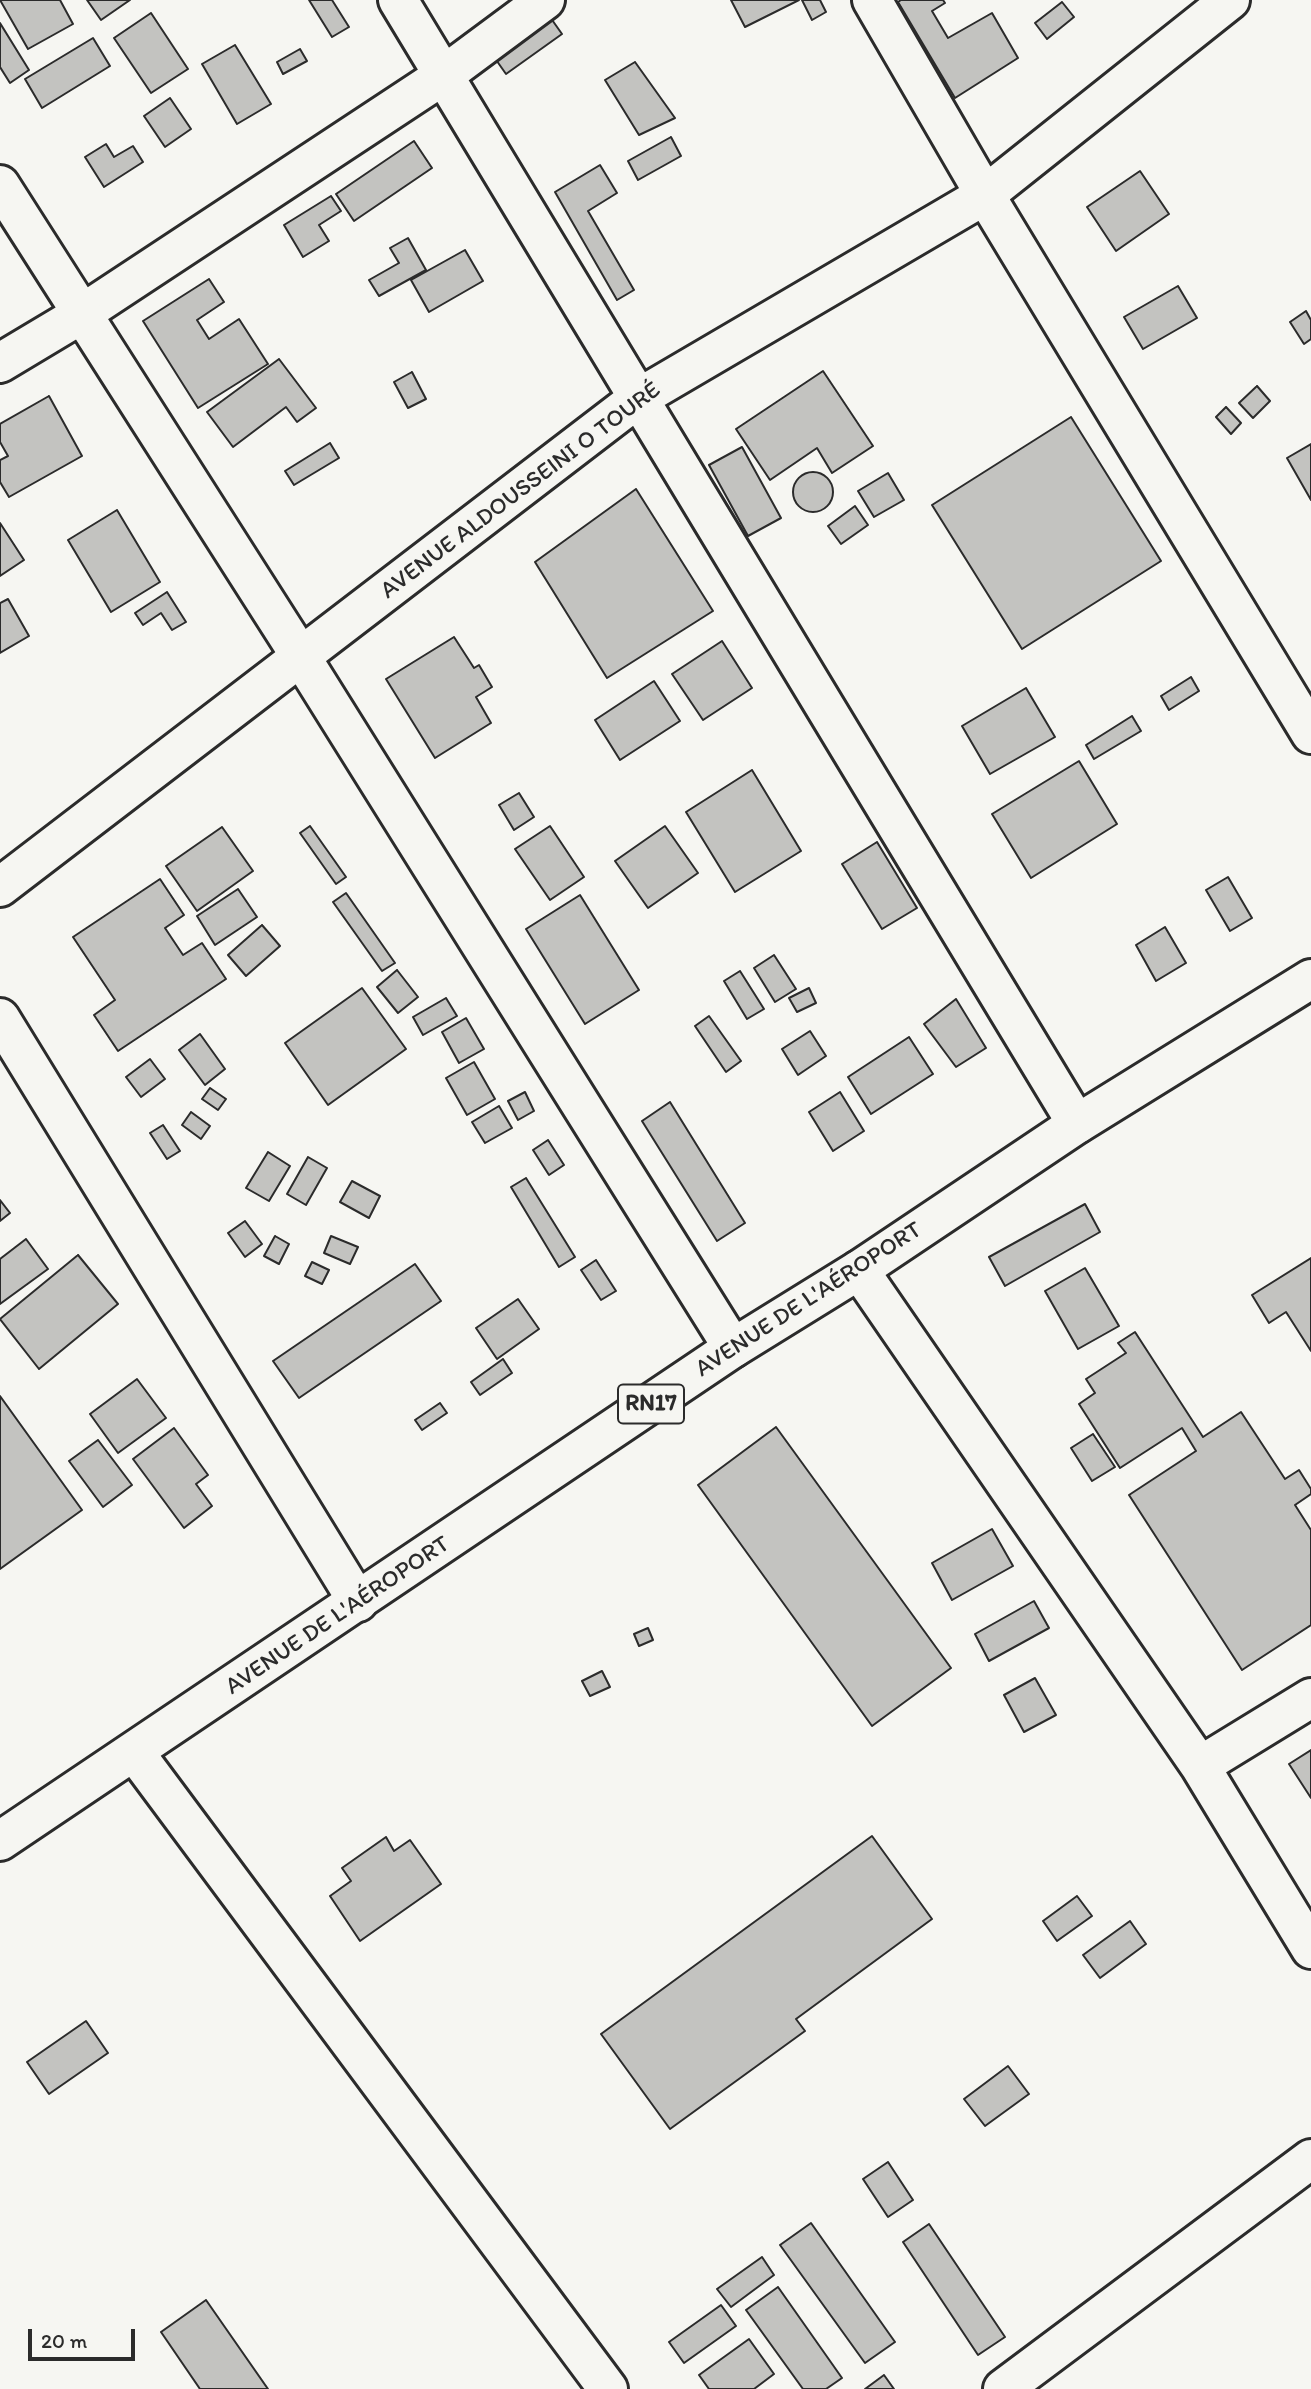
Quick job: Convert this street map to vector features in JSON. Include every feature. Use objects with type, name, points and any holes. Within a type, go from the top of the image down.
[{"type":"street","points":[[398,0],[637,400],[1077,1124]]},
{"type":"street","points":[[0,363],[80,315],[444,75],[545,0]]},
{"type":"street","points":[[872,0],[985,195],[1311,734]]},
{"type":"street","name":"AVENUE ALDOUSSEINI O TOURÉ","points":[[0,887],[637,400],[985,195],[1230,0]]},
{"type":"street","points":[[0,185],[80,315],[301,657],[733,1349]]},
{"type":"street","name":"AVENUE DE L'AÉROPORT","points":[[0,1841],[135,1753],[733,1349],[859,1270],[1077,1124],[1311,979]]},
{"type":"street","points":[[0,1018],[358,1602]]},
{"type":"street","points":[[859,1270],[1200,1766],[1311,1949]]},
{"type":"street","points":[[1200,1766],[1311,1698]]},
{"type":"street","points":[[135,1753],[608,2389]]},
{"type":"street","points":[[1003,2389],[1311,2159]]},
{"type":"building","points":[[0,0],[60,0],[73,24],[28,49]]},
{"type":"building","points":[[87,0],[130,0],[101,20]]},
{"type":"building","points":[[309,0],[332,0],[349,27],[332,37]]},
{"type":"building","points":[[538,0],[562,34],[506,74],[480,37]]},
{"type":"building","points":[[731,0],[799,0],[745,27]]},
{"type":"building","points":[[802,0],[820,0],[826,12],[812,20]]},
{"type":"building","points":[[943,0],[945,3],[932,11],[948,38],[992,13],[1018,58],[955,98],[898,2]]},
{"type":"building","points":[[1062,2],[1074,17],[1047,39],[1035,23]]},
{"type":"building","points":[[151,13],[188,69],[151,93],[114,38]]},
{"type":"building","points":[[0,23],[29,70],[10,83],[0,67]]},
{"type":"building","points":[[93,38],[110,66],[42,108],[25,79]]},
{"type":"building","points":[[235,45],[271,104],[237,124],[202,64]]},
{"type":"building","points":[[300,49],[307,61],[283,74],[277,62]]},
{"type":"building","points":[[635,62],[675,118],[639,135],[605,80]]},
{"type":"building","points":[[170,98],[191,129],[165,147],[144,116]]},
{"type":"building","points":[[671,137],[681,156],[638,180],[628,161]]},
{"type":"building","points":[[414,141],[432,168],[354,221],[336,194]]},
{"type":"building","points":[[106,144],[114,157],[133,146],[143,162],[104,187],[85,157]]},
{"type":"building","points":[[600,165],[617,193],[588,211],[634,290],[617,300],[555,192]]},
{"type":"building","points":[[1140,171],[1169,214],[1116,251],[1087,207]]},
{"type":"building","points":[[331,196],[341,211],[319,225],[329,241],[303,257],[284,225]]},
{"type":"building","points":[[408,238],[426,270],[379,296],[369,280],[399,263],[390,248]]},
{"type":"building","points":[[465,250],[483,281],[429,312],[411,280]]},
{"type":"building","points":[[209,279],[224,302],[197,320],[209,339],[239,319],[268,364],[198,408],[143,321]]},
{"type":"building","points":[[1178,286],[1197,318],[1143,349],[1124,317]]},
{"type":"building","points":[[1306,311],[1311,320],[1311,339],[1304,344],[1290,322]]},
{"type":"building","points":[[279,359],[316,408],[297,422],[286,407],[233,447],[207,412]]},
{"type":"building","points":[[823,371],[873,446],[832,473],[817,448],[770,480],[736,429]]},
{"type":"building","points":[[412,372],[426,399],[408,408],[394,382]]},
{"type":"building","points":[[1257,386],[1270,401],[1253,418],[1239,403]]},
{"type":"building","points":[[49,396],[82,456],[9,497],[0,482],[0,460],[8,456],[0,442],[0,424]]},
{"type":"building","points":[[1226,407],[1241,423],[1231,434],[1216,417]]},
{"type":"building","points":[[1071,417],[1161,561],[1022,649],[932,505]]},
{"type":"building","points":[[330,443],[339,458],[294,485],[285,471]]},
{"type":"building","points":[[1311,444],[1311,500],[1287,458]]},
{"type":"building","points":[[742,447],[781,518],[748,536],[709,465]]},
{"type":"building","points":[[813,472],[827,478],[833,492],[827,506],[813,512],[799,506],[793,492],[799,478]]},
{"type":"building","points":[[888,473],[904,500],[874,517],[858,491]]},
{"type":"building","points":[[636,489],[713,611],[607,678],[535,562]]},
{"type":"building","points":[[855,506],[868,525],[841,544],[828,526]]},
{"type":"building","points":[[117,510],[160,582],[111,612],[68,540]]},
{"type":"building","points":[[0,523],[24,560],[0,576]]},
{"type":"building","points":[[167,592],[186,622],[172,630],[161,613],[143,625],[135,613]]},
{"type":"building","points":[[8,599],[29,636],[0,653],[0,603]]},
{"type":"building","points":[[454,637],[474,668],[479,665],[492,687],[476,697],[491,723],[435,758],[386,679]]},
{"type":"building","points":[[722,641],[752,688],[703,720],[672,674]]},
{"type":"building","points":[[1191,677],[1199,691],[1169,710],[1161,696]]},
{"type":"building","points":[[654,681],[680,721],[620,760],[595,720]]},
{"type":"building","points":[[1026,688],[1055,737],[990,774],[962,726]]},
{"type":"building","points":[[1132,716],[1141,731],[1094,759],[1086,745]]},
{"type":"building","points":[[1079,761],[1117,824],[1031,878],[992,814]]},
{"type":"building","points":[[752,770],[801,851],[735,892],[686,812]]},
{"type":"building","points":[[519,793],[534,817],[514,830],[499,805]]},
{"type":"building","points":[[310,826],[346,877],[336,884],[300,833]]},
{"type":"building","points":[[550,826],[584,877],[550,900],[515,849]]},
{"type":"building","points":[[665,826],[698,873],[648,908],[615,861]]},
{"type":"building","points":[[222,827],[253,871],[197,911],[166,866]]},
{"type":"building","points":[[877,842],[917,908],[882,929],[842,864]]},
{"type":"building","points":[[1228,877],[1252,918],[1230,931],[1206,890]]},
{"type":"building","points":[[160,879],[184,915],[165,928],[183,955],[202,943],[226,979],[118,1051],[94,1015],[115,1000],[73,937]]},
{"type":"building","points":[[238,889],[257,917],[215,945],[197,916]]},
{"type":"building","points":[[346,893],[395,963],[382,971],[333,902]]},
{"type":"building","points":[[580,895],[639,990],[585,1024],[526,929]]},
{"type":"building","points":[[262,925],[280,946],[246,976],[228,955]]},
{"type":"building","points":[[1165,927],[1186,963],[1156,981],[1136,945]]},
{"type":"building","points":[[774,955],[796,989],[775,1002],[754,968]]},
{"type":"building","points":[[397,970],[418,997],[398,1013],[377,987]]},
{"type":"building","points":[[740,971],[764,1009],[747,1019],[724,981]]},
{"type":"building","points":[[362,988],[406,1049],[328,1105],[285,1043]]},
{"type":"building","points":[[809,988],[816,1003],[797,1012],[789,998]]},
{"type":"building","points":[[446,998],[457,1016],[423,1035],[413,1017]]},
{"type":"building","points":[[956,999],[986,1048],[956,1067],[924,1024]]},
{"type":"building","points":[[709,1016],[741,1061],[726,1072],[695,1026]]},
{"type":"building","points":[[466,1018],[484,1049],[459,1063],[442,1032]]},
{"type":"building","points":[[810,1031],[826,1056],[798,1075],[782,1049]]},
{"type":"building","points":[[200,1034],[225,1069],[205,1085],[179,1050]]},
{"type":"building","points":[[909,1037],[933,1074],[871,1114],[848,1077]]},
{"type":"building","points":[[150,1059],[165,1079],[141,1097],[126,1077]]},
{"type":"building","points":[[474,1062],[495,1099],[467,1115],[446,1078]]},
{"type":"building","points":[[210,1088],[226,1099],[218,1110],[202,1099]]},
{"type":"building","points":[[525,1092],[534,1111],[518,1120],[508,1101]]},
{"type":"building","points":[[840,1092],[864,1131],[833,1151],[809,1112]]},
{"type":"building","points":[[670,1102],[745,1223],[717,1241],[642,1121]]},
{"type":"building","points":[[499,1106],[512,1128],[485,1143],[472,1122]]},
{"type":"building","points":[[191,1112],[210,1126],[201,1139],[182,1125]]},
{"type":"building","points":[[163,1125],[180,1151],[167,1159],[150,1133]]},
{"type":"building","points":[[548,1140],[564,1165],[549,1175],[533,1150]]},
{"type":"building","points":[[268,1152],[290,1166],[269,1201],[246,1188]]},
{"type":"building","points":[[308,1157],[327,1168],[306,1205],[287,1194]]},
{"type":"building","points":[[526,1178],[575,1257],[559,1267],[511,1187]]},
{"type":"building","points":[[352,1181],[380,1196],[369,1218],[340,1202]]},
{"type":"building","points":[[0,1200],[10,1213],[0,1221]]},
{"type":"building","points":[[1085,1204],[1100,1232],[1005,1286],[989,1257]]},
{"type":"building","points":[[245,1221],[262,1244],[245,1257],[228,1233]]},
{"type":"building","points":[[275,1236],[289,1244],[279,1264],[264,1256]]},
{"type":"building","points":[[331,1236],[358,1247],[350,1264],[324,1253]]},
{"type":"building","points":[[26,1239],[48,1269],[0,1304],[0,1259]]},
{"type":"building","points":[[78,1255],[118,1304],[39,1369],[0,1319]]},
{"type":"building","points":[[1311,1258],[1311,1351],[1286,1312],[1269,1323],[1252,1295]]},
{"type":"building","points":[[596,1260],[616,1291],[601,1300],[581,1270]]},
{"type":"building","points":[[312,1262],[329,1270],[322,1284],[305,1276]]},
{"type":"building","points":[[415,1264],[441,1301],[299,1398],[273,1361]]},
{"type":"building","points":[[1085,1268],[1119,1326],[1078,1349],[1045,1291]]},
{"type":"building","points":[[518,1299],[539,1329],[497,1359],[476,1328]]},
{"type":"building","points":[[1135,1332],[1203,1437],[1241,1412],[1285,1479],[1299,1470],[1311,1489],[1311,1494],[1295,1505],[1311,1530],[1311,1625],[1242,1670],[1129,1495],[1196,1451],[1182,1428],[1120,1468],[1079,1404],[1095,1393],[1086,1379],[1126,1353],[1118,1343]]},
{"type":"building","points":[[503,1359],[512,1373],[480,1395],[471,1382]]},
{"type":"building","points":[[137,1379],[166,1418],[118,1453],[90,1414]]},
{"type":"building","points":[[0,1396],[82,1510],[0,1569]]},
{"type":"building","points":[[440,1403],[447,1413],[422,1430],[415,1420]]},
{"type":"building","points":[[776,1427],[951,1668],[872,1726],[698,1485]]},
{"type":"building","points":[[174,1428],[208,1475],[196,1484],[212,1506],[184,1528],[133,1459]]},
{"type":"building","points":[[1093,1434],[1115,1467],[1092,1481],[1071,1448]]},
{"type":"building","points":[[98,1440],[132,1485],[103,1507],[69,1461]]},
{"type":"building","points":[[992,1529],[1013,1566],[952,1600],[932,1563]]},
{"type":"building","points":[[1034,1601],[1049,1628],[989,1661],[975,1634]]},
{"type":"building","points":[[648,1628],[653,1640],[639,1646],[634,1634]]},
{"type":"building","points":[[602,1671],[610,1687],[590,1696],[582,1681]]},
{"type":"building","points":[[1035,1678],[1056,1715],[1024,1732],[1004,1695]]},
{"type":"building","points":[[1311,1750],[1311,1798],[1289,1764]]},
{"type":"building","points":[[872,1836],[932,1919],[796,2019],[805,2031],[670,2129],[601,2034]]},
{"type":"building","points":[[386,1837],[394,1851],[410,1840],[441,1884],[360,1941],[330,1896],[351,1881],[342,1868]]},
{"type":"building","points":[[1077,1896],[1092,1916],[1057,1941],[1043,1921]]},
{"type":"building","points":[[1130,1921],[1146,1944],[1100,1978],[1083,1955]]},
{"type":"building","points":[[86,2021],[108,2053],[49,2094],[27,2062]]},
{"type":"building","points":[[1008,2066],[1029,2094],[985,2126],[964,2099]]},
{"type":"building","points":[[888,2162],[913,2200],[888,2217],[863,2179]]},
{"type":"building","points":[[811,2223],[895,2342],[865,2363],[780,2245]]},
{"type":"building","points":[[929,2224],[1005,2337],[978,2355],[903,2242]]},
{"type":"building","points":[[762,2257],[774,2275],[731,2307],[717,2289]]},
{"type":"building","points":[[778,2287],[842,2378],[826,2389],[803,2389],[746,2310]]},
{"type":"building","points":[[206,2300],[268,2389],[200,2389],[161,2332]]},
{"type":"building","points":[[721,2305],[736,2326],[684,2363],[669,2342]]},
{"type":"building","points":[[749,2339],[774,2374],[754,2389],[709,2389],[699,2375]]},
{"type":"building","points":[[884,2375],[894,2389],[865,2389]]}]
